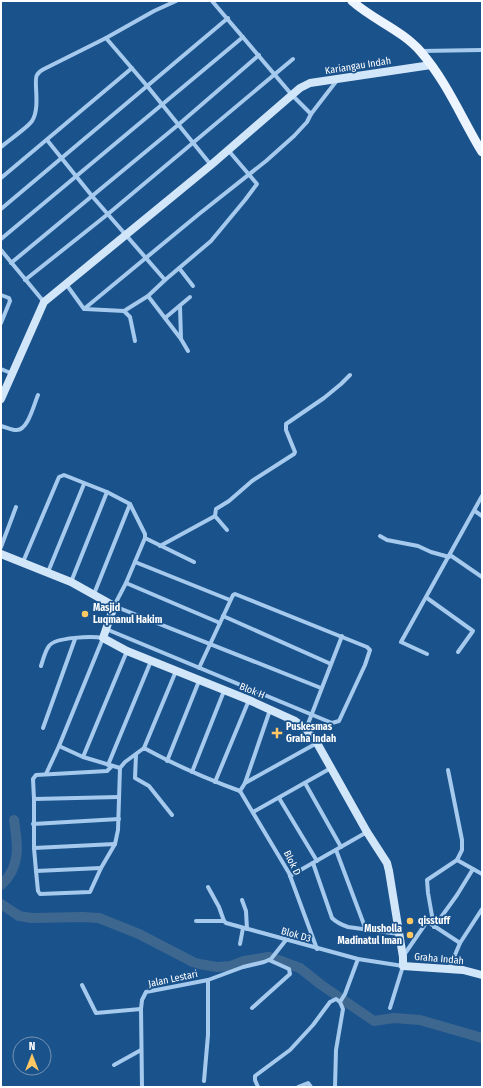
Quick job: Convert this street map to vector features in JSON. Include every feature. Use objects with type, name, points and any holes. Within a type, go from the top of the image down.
[{"type":"main road","points":[[352,1],[362,10],[406,39],[420,51],[451,96],[482,152]]},
{"type":"street","points":[[1,147],[32,121],[37,108],[36,78],[37,75],[44,69],[176,1]]},
{"type":"street","points":[[212,1],[292,95],[311,114]]},
{"type":"street","points":[[1,209],[228,18]]},
{"type":"street","points":[[1,239],[243,37]]},
{"type":"street","points":[[106,38],[148,86],[211,165]]},
{"type":"street","points":[[420,51],[482,50]]},
{"type":"street","points":[[11,263],[178,125],[259,55]]},
{"type":"street","points":[[25,280],[108,214],[293,59]]},
{"type":"street","name":"Kariangau Indah","points":[[44,302],[211,165],[300,88],[310,83],[431,65]]},
{"type":"street","points":[[1,178],[132,68]]},
{"type":"street","points":[[84,309],[248,174],[266,161],[294,136],[338,79]]},
{"type":"street","points":[[47,140],[75,176],[126,234],[145,259],[165,280]]},
{"type":"street","points":[[84,309],[124,311],[148,296],[211,241],[257,184],[228,150]]},
{"type":"street","points":[[1,250],[44,302],[1,399]]},
{"type":"street","points":[[179,268],[193,286]]},
{"type":"street","points":[[66,284],[84,309]]},
{"type":"street","points":[[1,295],[9,298],[10,301],[1,322]]},
{"type":"street","points":[[148,296],[181,339],[188,351]]},
{"type":"street","points":[[165,318],[190,297]]},
{"type":"street","points":[[180,306],[181,339]]},
{"type":"street","points":[[124,311],[130,317],[135,341]]},
{"type":"street","points":[[1,369],[13,374]]},
{"type":"street","points":[[227,530],[215,516],[216,509],[229,501],[257,478],[294,454],[295,452],[286,430],[286,424],[324,398],[350,375]]},
{"type":"street","points":[[1,426],[17,430],[23,428],[27,423],[38,394]]},
{"type":"street","points":[[23,562],[59,478],[64,475],[107,492],[130,504],[144,529],[146,538],[114,606],[103,638],[46,774]]},
{"type":"street","points":[[48,572],[84,484]]},
{"type":"street","points":[[71,582],[107,492]]},
{"type":"street","points":[[427,654],[401,642],[427,598],[482,496]]},
{"type":"street","points":[[94,594],[130,504]]},
{"type":"street","points":[[1,547],[16,507]]},
{"type":"street","points":[[475,511],[482,516]]},
{"type":"street","points":[[160,546],[215,516]]},
{"type":"street","points":[[380,536],[387,540],[418,546],[431,552],[450,556],[482,577]]},
{"type":"street","points":[[146,538],[194,562]]},
{"type":"street","points":[[1,554],[71,582],[114,606],[321,688]]},
{"type":"street","points":[[135,562],[230,600]]},
{"type":"street","points":[[126,583],[220,623]]},
{"type":"street","points":[[106,629],[311,715],[332,723],[339,721],[365,665],[370,650],[367,647],[342,636],[237,594],[232,595],[199,668]]},
{"type":"street","points":[[427,598],[473,631],[458,652]]},
{"type":"street","points":[[223,616],[331,664]]},
{"type":"street","points":[[41,666],[49,645],[59,640],[95,636],[103,638]]},
{"type":"street","points":[[306,729],[342,636]]},
{"type":"street","name":"Blok H","points":[[103,638],[126,651],[176,670],[198,681],[249,700],[295,721],[306,729],[317,743],[367,832],[387,863],[403,957]]},
{"type":"street","points":[[43,728],[75,639]]},
{"type":"street","points":[[83,757],[126,651]]},
{"type":"street","points":[[151,661],[107,771],[36,775],[32,779],[34,799],[34,848],[38,891],[40,894],[90,892],[101,868],[115,844],[119,819],[120,768],[144,748],[176,670]]},
{"type":"street","points":[[167,761],[198,681]]},
{"type":"street","points":[[192,772],[224,691]]},
{"type":"street","points":[[215,782],[249,700]]},
{"type":"street","points":[[144,748],[167,761],[240,791],[245,783],[270,710]]},
{"type":"street","points":[[245,783],[317,743]]},
{"type":"street","points":[[59,746],[83,757],[120,768]]},
{"type":"street","points":[[136,755],[135,778],[149,786],[172,815]]},
{"type":"street","points":[[253,812],[331,768]]},
{"type":"street","points":[[434,927],[427,880],[457,860],[462,850],[462,840],[448,770]]},
{"type":"street","points":[[305,783],[341,847]]},
{"type":"street","name":"Blok D","points":[[240,791],[273,844],[290,876],[317,949]]},
{"type":"street","points":[[34,799],[119,797]]},
{"type":"street","points":[[279,798],[315,862],[332,918],[341,925],[399,934]]},
{"type":"street","points":[[33,824],[119,819]]},
{"type":"street","points":[[290,876],[367,832]]},
{"type":"street","points":[[34,848],[115,844]]},
{"type":"street","points":[[336,850],[366,930]]},
{"type":"street","points":[[457,860],[482,874]]},
{"type":"street","points":[[36,871],[101,868]]},
{"type":"street","points":[[434,927],[457,896],[473,869]]},
{"type":"street","points":[[208,887],[219,907],[224,921]]},
{"type":"street","points":[[240,944],[245,929],[246,911],[242,900]]},
{"type":"street","points":[[449,968],[460,943],[482,908]]},
{"type":"street","name":"Blok D3","points":[[196,921],[224,921],[245,929],[317,949],[358,959],[403,966]]},
{"type":"street","points":[[403,957],[424,924],[428,922],[460,943]]},
{"type":"street","points":[[252,1008],[290,974],[290,969],[286,966],[270,960],[286,940]]},
{"type":"street","name":"Graha Indah","points":[[403,957],[403,966],[449,968],[463,970],[482,976]]},
{"type":"street","points":[[335,1087],[336,1050],[343,1009],[341,1001],[358,959]]},
{"type":"street","name":"Jalan Lestari","points":[[142,1087],[141,1009],[142,1000],[146,992],[208,980],[243,967],[270,960]]},
{"type":"street","points":[[390,1008],[403,966]]},
{"type":"street","points":[[204,1080],[208,1035],[208,980]]},
{"type":"street","points":[[82,985],[96,1013],[141,1009]]},
{"type":"street","points":[[258,1087],[255,1076],[290,1050],[313,1025],[330,1002],[336,1000],[341,1001]]},
{"type":"street","points":[[114,1065],[141,1050]]},
{"type":"street","points":[[298,1087],[308,1083],[311,1087]]},
{"type":"waterway","points":[[1,885],[12,871],[15,863],[17,847],[14,820]]},
{"type":"waterway","points":[[1,904],[19,916],[32,918],[99,918],[139,934],[199,964],[217,967],[231,966],[244,961],[269,957],[300,968],[320,984],[374,1021],[394,1018],[420,1020],[482,1038]]},
{"type":"place","name":"Masjid Luqmanul Hakim","points":[[85,614]]},
{"type":"place","name":"Puskesmas Graha Indah","points":[[277,733]]},
{"type":"place","name":"qisstuff","points":[[410,921]]},
{"type":"place","name":"Musholla Madinatul Iman","points":[[410,935]]}]
